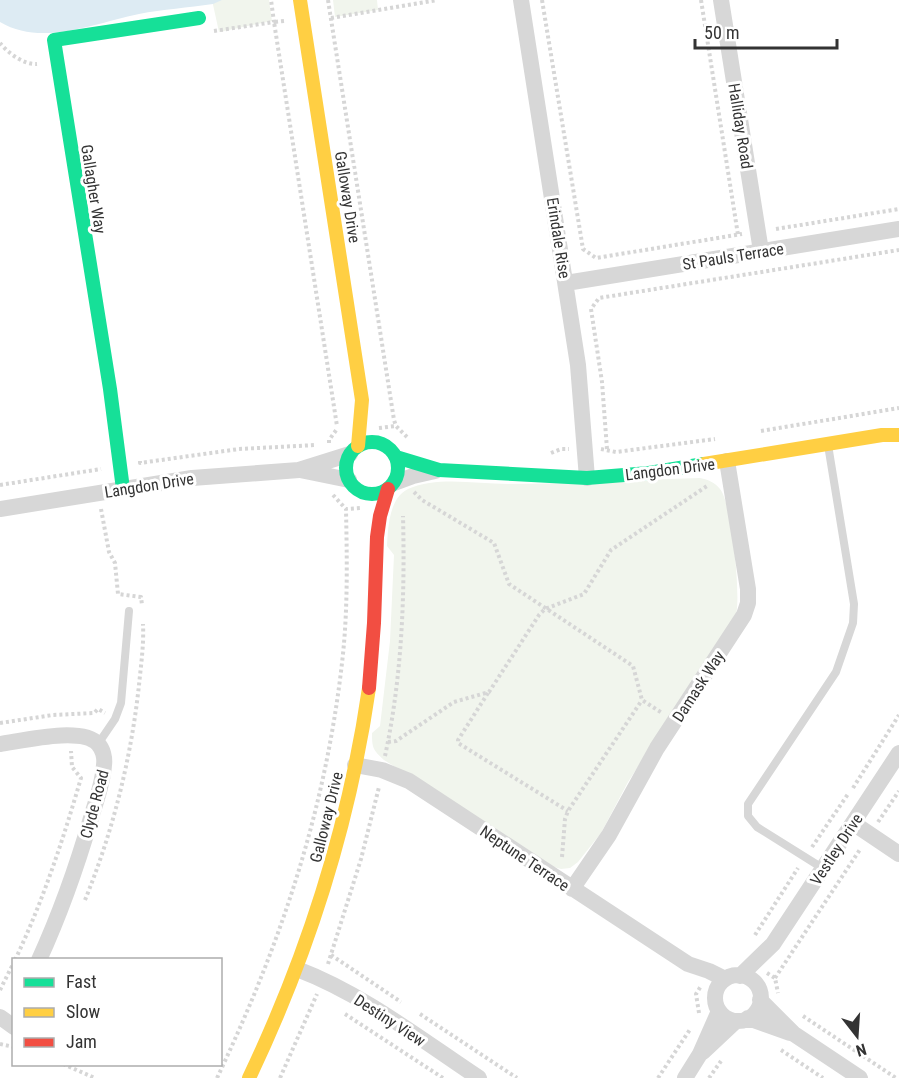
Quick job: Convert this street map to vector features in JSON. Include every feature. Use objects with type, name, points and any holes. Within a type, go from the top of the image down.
[{"type":"street","name":"Galloway Drive","points":[[300,0],[362,400],[392,452]]},
{"type":"street","name":"Erindale Rise","points":[[521,0],[578,365],[587,478]]},
{"type":"street","name":"Halliday Road","points":[[721,0],[761,251]]},
{"type":"street","name":"Gallagher Way","points":[[123,489],[110,389],[54,40],[199,18]]},
{"type":"street","name":"St Pauls Terrace","points":[[566,283],[899,229]]},
{"type":"street","name":"Galloway Drive","points":[[354,450],[362,400]]},
{"type":"street","name":"Langdon Drive","points":[[392,452],[413,469],[587,478],[649,473],[882,435],[899,435]]},
{"type":"street","points":[[373,442],[392,452],[399,466],[398,475],[391,486],[374,494],[355,486],[346,472],[346,463],[354,450],[373,442]]},
{"type":"street","name":"Langdon Drive","points":[[0,509],[232,474],[300,470],[354,450]]},
{"type":"street","name":"Damask Way","points":[[572,889],[609,834],[657,748],[737,626],[748,603],[748,589],[727,461]]},
{"type":"street","name":"Langdon Drive","points":[[391,486],[413,469]]},
{"type":"street","name":"Langdon Drive","points":[[300,470],[355,486]]},
{"type":"street","name":"Galloway Drive","points":[[355,486],[371,524],[376,550]]},
{"type":"street","name":"Galloway Drive","points":[[249,1078],[297,969],[313,926],[334,855],[355,765],[370,678],[375,625],[376,550],[379,521],[391,486]]},
{"type":"street","points":[[0,744],[71,735],[91,739],[98,744]]},
{"type":"street","name":"Clyde Road","points":[[40,958],[79,859],[101,782],[105,757],[98,744]]},
{"type":"street","name":"Vestley Drive","points":[[733,978],[773,944],[899,753]]},
{"type":"street","name":"Neptune Terrace","points":[[355,765],[382,770],[409,781],[688,964],[733,978]]},
{"type":"street","points":[[853,823],[899,854]]},
{"type":"street","name":"Vestley Drive","points":[[760,995],[773,944]]},
{"type":"street","name":"Neptune Terrace","points":[[688,964],[717,1005]]},
{"type":"street","name":"Destiny View","points":[[297,969],[357,997],[479,1078]]},
{"type":"street","points":[[685,1078],[700,1054],[717,1005],[716,992],[733,978],[754,982],[760,995],[794,1034],[860,1078]]},
{"type":"street","points":[[700,1054],[742,1020],[757,1012],[760,995]]},
{"type":"street","points":[[717,1005],[728,1019],[742,1020],[794,1034]]},
{"type":"lane","points":[[824,869],[757,827],[748,816],[748,804],[836,672],[853,623],[854,604],[828,445]]},
{"type":"lane","name":"Clyde Road","points":[[98,744],[115,719],[121,703],[129,611]]},
{"type":"path","points":[[328,0],[394,420],[396,426],[412,442],[414,494]]},
{"type":"path","points":[[331,18],[437,0]]},
{"type":"path","points":[[542,0],[583,249],[596,258],[899,209]]},
{"type":"path","points":[[701,0],[738,235]]},
{"type":"path","points":[[274,22],[319,306]]},
{"type":"path","points":[[0,43],[18,59],[31,64],[56,61]]},
{"type":"path","points":[[607,449],[602,382],[591,309],[599,298],[899,250]]},
{"type":"path","points":[[759,431],[899,408]]},
{"type":"path","points":[[544,453],[554,453],[565,449],[607,449],[616,452],[725,437]]},
{"type":"path","points":[[564,440],[565,449]]},
{"type":"path","points":[[0,485],[239,449],[329,445]]},
{"type":"path","points":[[139,452],[140,463]]},
{"type":"path","points":[[95,470],[110,552],[115,563],[118,594]]},
{"type":"path","points":[[568,811],[458,743],[458,740],[539,615],[546,609],[584,594],[611,550],[707,486],[697,487]]},
{"type":"path","points":[[408,501],[414,494],[421,492]]},
{"type":"path","points":[[414,494],[494,543],[509,584],[633,666],[642,700],[675,722]]},
{"type":"path","points":[[280,1078],[316,996],[362,859],[388,742],[402,643],[405,572],[402,508]]},
{"type":"path","points":[[218,1078],[249,1009],[293,893],[327,763],[342,661],[346,612],[346,509]]},
{"type":"path","points":[[388,742],[396,741],[454,702],[489,692]]},
{"type":"path","points":[[562,856],[565,819],[568,811],[642,700]]},
{"type":"path","points":[[0,723],[70,715],[72,767],[81,778],[68,825],[45,890],[15,958]]},
{"type":"path","points":[[754,936],[899,715]]},
{"type":"path","points":[[775,978],[899,791]]},
{"type":"path","points":[[331,955],[404,1003]]},
{"type":"path","points":[[0,990],[12,965]]},
{"type":"path","points":[[316,996],[326,1002]]},
{"type":"path","points":[[412,1009],[517,1078]]},
{"type":"path","points":[[345,1013],[443,1078]]},
{"type":"path","points":[[799,1014],[896,1078]]},
{"type":"path","points":[[775,1046],[823,1078]]},
{"type":"path","points":[[709,1078],[722,1059]]},
{"type":"path","points":[[65,1066],[95,1078]]},
{"type":"shaded area","points":[[0,0],[222,0],[213,4],[148,12],[69,31],[33,33],[0,22]]},
{"type":"shaded area","points":[[212,0],[269,0],[272,21],[219,32]]},
{"type":"shaded area","points":[[333,0],[377,0],[378,10],[335,17]]},
{"type":"shaded area","points":[[700,478],[720,489],[728,512],[736,570],[736,615],[628,782],[601,833],[578,862],[570,868],[554,867],[377,754],[373,745],[372,733],[380,726],[390,641],[394,555],[387,546],[388,531],[393,506],[402,493],[420,485],[444,482],[532,484]]},
{"type":"traffic: fast","points":[[123,489],[110,389],[54,40],[199,18]]},
{"type":"traffic: fast","points":[[367,442],[377,442],[391,449],[398,468],[391,487],[377,494],[367,494],[357,490],[350,483],[346,473],[346,463],[350,453],[357,446],[367,442]]},
{"type":"traffic: fast","points":[[396,457],[439,470],[587,478],[649,473],[704,464]]},
{"type":"traffic: slow","points":[[300,0],[362,400],[358,446]]},
{"type":"traffic: slow","points":[[704,464],[882,435],[899,435]]},
{"type":"traffic: slow","points":[[249,1078],[290,983],[324,888],[350,789],[369,688]]},
{"type":"traffic: jam","points":[[369,688],[377,537],[388,489]]}]
